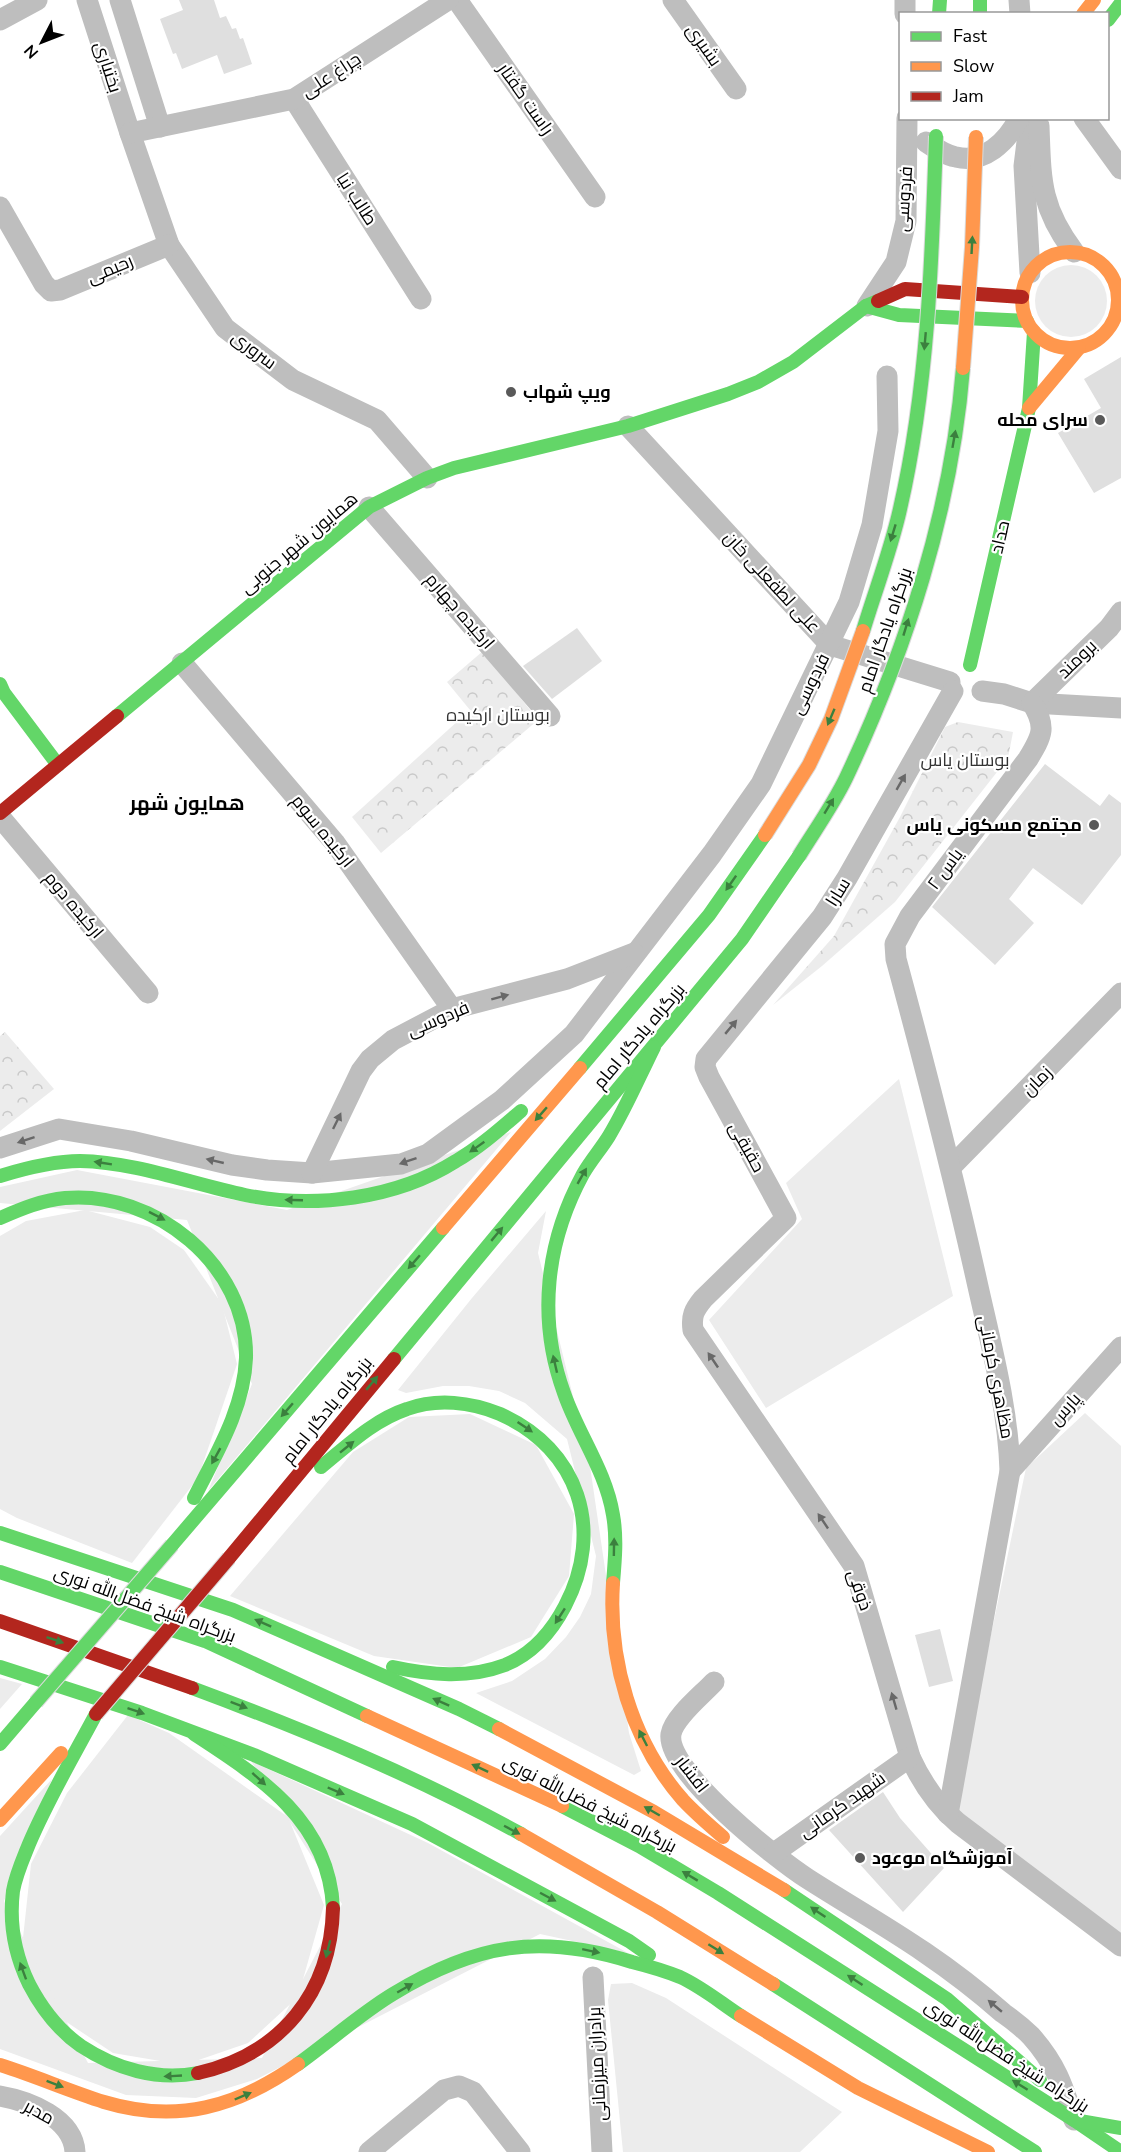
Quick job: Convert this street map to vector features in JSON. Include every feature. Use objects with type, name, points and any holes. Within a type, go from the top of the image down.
[{"type":"main road","points":[[1085,12],[1094,0]]},
{"type":"main road","name":"بزرگراه یادگار امام","points":[[0,1744],[709,915],[765,835],[809,765],[831,719],[864,631],[900,510],[920,399],[932,247],[936,120]]},
{"type":"main road","name":"بزرگراه یادگار امام","points":[[0,1820],[96,1714],[229,1558],[742,939],[799,856],[845,780],[901,645],[940,518],[960,405],[972,247],[976,132]]},
{"type":"main road","points":[[1074,252],[1097,261],[1118,279],[1119,304],[1116,325],[1091,344],[1067,349],[1054,346],[1030,327],[1023,310],[1022,297],[1024,285],[1038,264],[1049,257],[1074,252]]},
{"type":"main road","name":"همایون‌ شهر جنوبی","points":[[0,813],[369,507],[427,478],[454,468],[628,426],[695,406],[758,382],[793,362],[866,306],[905,289],[1022,297]]},
{"type":"main road","points":[[866,306],[898,315],[1030,327]]},
{"type":"main road","name":"حداد","points":[[970,665],[1029,408],[1030,327]]},
{"type":"main road","points":[[1029,408],[1079,348]]},
{"type":"main road","points":[[0,684],[4,693],[58,765]]},
{"type":"main road","points":[[0,1176],[31,1167],[57,1163],[94,1162],[133,1168],[269,1199],[351,1198],[395,1189],[422,1181],[444,1170],[494,1136],[616,1026]]},
{"type":"main road","points":[[654,1047],[610,1134],[578,1182],[564,1216],[550,1268],[549,1335],[565,1399],[600,1471],[611,1502],[614,1530],[612,1613],[616,1657],[627,1700],[640,1734],[672,1787],[763,1876]]},
{"type":"main road","points":[[0,1218],[45,1201],[69,1198],[104,1200],[129,1205],[153,1213],[180,1229],[204,1251],[223,1278],[238,1309],[244,1335],[246,1365],[242,1392],[221,1448],[172,1545]]},
{"type":"main road","points":[[269,1510],[377,1424],[400,1411],[444,1402],[471,1404],[496,1411],[519,1422],[554,1451],[572,1478],[582,1504],[585,1532],[584,1558],[578,1582],[554,1625],[521,1656],[498,1668],[446,1676],[339,1657]]},
{"type":"main road","points":[[0,1521],[33,1543]]},
{"type":"main road","points":[[0,1533],[233,1610],[459,1709],[538,1748],[763,1876],[947,1998],[1041,2081],[1074,2120],[1121,2128]]},
{"type":"main road","name":"بزرگراه شیخ فضل‌الله نوری","points":[[0,1572],[205,1641],[567,1808],[639,1846],[718,1893],[1121,2152]]},
{"type":"main road","points":[[0,1621],[166,1678],[290,1725],[420,1782],[560,1856],[684,1929],[1035,2152]]},
{"type":"main road","points":[[0,1667],[142,1713],[254,1755],[412,1824],[629,1941],[682,1978],[843,2079],[987,2152]]},
{"type":"main road","points":[[96,1714],[37,1825],[17,1874],[12,1910],[14,1944],[26,1979],[37,2000],[65,2036],[94,2055],[126,2068],[159,2076],[193,2075],[225,2066],[255,2051],[285,2029],[307,2002],[321,1973],[331,1937],[332,1892],[323,1859],[305,1826],[252,1772],[194,1734]]},
{"type":"main road","points":[[0,2065],[128,2109],[167,2113],[210,2109],[249,2094],[284,2074],[390,1996],[428,1974],[465,1959],[533,1945],[552,1945],[621,1958],[682,1978]]},
{"type":"street","points":[[0,20],[37,0]]},
{"type":"street","name":"بختیاری","points":[[87,0],[130,134]]},
{"type":"street","name":"بختیاری","points":[[120,0],[160,127]]},
{"type":"street","name":"چراغ‌ علی","points":[[130,134],[294,99],[448,0]]},
{"type":"street","name":"راست گفتار","points":[[457,0],[595,197]]},
{"type":"street","name":"بشیری","points":[[672,0],[736,90]]},
{"type":"street","name":"طالب‌ نیا","points":[[294,99],[421,299]]},
{"type":"street","points":[[907,120],[924,141],[956,158],[976,158],[1002,145],[1018,120]]},
{"type":"street","name":"فردوسی","points":[[866,306],[896,262],[906,221],[907,120]]},
{"type":"street","points":[[1030,120],[1024,166],[1030,273]]},
{"type":"street","points":[[1038,120],[1040,173],[1046,203],[1060,234],[1074,252]]},
{"type":"street","points":[[1085,120],[1121,169]]},
{"type":"street","name":"سروری","points":[[130,134],[169,244],[225,328],[293,380],[377,420],[427,478]]},
{"type":"street","name":"رحیمی","points":[[0,207],[44,284],[51,291],[60,290],[169,244]]},
{"type":"street","name":"فردوسی","points":[[0,1148],[59,1129],[131,1141],[232,1165],[312,1173],[401,1164],[428,1154],[502,1100],[574,1034],[712,854],[761,783],[849,602],[872,525],[888,431],[887,376]]},
{"type":"street","name":"علی لطفعلی خان","points":[[628,426],[830,645],[952,687]]},
{"type":"street","name":"ارکیده چهارم","points":[[369,507],[550,716]]},
{"type":"street","name":"برومند","points":[[1032,704],[1109,628],[1121,612]]},
{"type":"street","name":"ارکیده سوم","points":[[182,663],[335,843],[452,1009]]},
{"type":"street","points":[[982,691],[983,677],[978,669],[970,665],[957,668],[951,676],[952,687],[957,695],[967,699],[973,698],[982,691],[1004,694],[1032,704],[1121,708]]},
{"type":"street","name":"سارا","points":[[709,1077],[705,1067],[706,1059],[822,917],[847,878],[952,687]]},
{"type":"street","name":"یاس ۲","points":[[895,944],[910,916],[1028,759],[1038,741],[1042,727],[1040,716],[1032,704]]},
{"type":"street","name":"ارکیده دوم","points":[[0,818],[148,993]]},
{"type":"street","name":"مظاهری کرمانی","points":[[895,944],[896,959],[951,1167],[1003,1398],[1009,1446],[1010,1471],[948,1814]]},
{"type":"street","name":"فردوسی","points":[[312,1173],[370,1059],[393,1040],[452,1009],[567,979],[635,953]]},
{"type":"street","name":"زمان","points":[[951,1167],[1121,993]]},
{"type":"street","name":"حقیقی","points":[[709,1077],[786,1218]]},
{"type":"street","name":"ذوقی","points":[[786,1218],[703,1299],[694,1310],[693,1330],[854,1566],[910,1757],[922,1780],[948,1814],[1121,1946]]},
{"type":"street","name":"پارس","points":[[1010,1471],[1121,1347]]},
{"type":"street","name":"افشار","points":[[714,1682],[677,1721],[671,1735],[673,1750],[693,1780],[721,1809],[774,1853],[807,1878],[925,1953],[978,1991],[1029,2035],[1050,2059],[1061,2080],[1074,2120]]},
{"type":"street","name":"شهید کرمانی","points":[[774,1853],[910,1757]]},
{"type":"street","name":"برادران میرزمانی","points":[[593,1977],[602,2152]]},
{"type":"street","points":[[369,2152],[444,2090],[459,2086],[473,2092],[520,2152]]},
{"type":"street","name":"مدبر","points":[[0,2096],[45,2111],[68,2131],[73,2145]]},
{"type":"green space","points":[[1071,265],[1091,271],[1101,281],[1107,301],[1101,321],[1091,331],[1071,337],[1051,331],[1041,321],[1035,301],[1041,281],[1051,271]]},
{"type":"green space","name":"بوستان ارکیده","points":[[483,651],[538,720],[381,853],[352,817],[470,710],[447,682]]},
{"type":"green space","name":"بوستان یاس","points":[[958,722],[1013,732],[1008,758],[895,902],[822,966],[773,1005],[834,936],[900,817],[945,727]]},
{"type":"green space","points":[[5,1032],[54,1089],[0,1131],[0,1036]]},
{"type":"green space","points":[[899,1079],[953,1296],[766,1408],[709,1320],[802,1219],[786,1183]]},
{"type":"green space","points":[[511,1132],[208,1491],[252,1384],[187,1220],[0,1203],[0,1187],[77,1170],[287,1210]]},
{"type":"green space","points":[[85,1210],[150,1227],[184,1250],[222,1304],[237,1364],[198,1478],[132,1563],[17,1518],[0,1509],[0,1236],[26,1221]]},
{"type":"green space","points":[[546,1211],[538,1253],[590,1466],[629,1733],[641,1771],[634,1775],[476,1693],[512,1681],[545,1659],[566,1637],[580,1617],[591,1594],[596,1556],[567,1439],[525,1403],[499,1391],[469,1386],[443,1386],[406,1393],[398,1390]]},
{"type":"green space","points":[[1085,1413],[1121,1446],[1121,1939],[954,1811],[1026,1468]]},
{"type":"green space","points":[[470,1414],[536,1445],[574,1514],[569,1576],[531,1637],[457,1668],[374,1656],[230,1596],[353,1452],[409,1417]]},
{"type":"green space","points":[[0,1678],[22,1684],[0,1709]]},
{"type":"green space","points":[[128,1715],[169,1733],[288,1817],[324,1905],[298,1997],[248,2043],[184,2065],[113,2053],[62,2019],[23,1938],[31,1864],[67,1793]]},
{"type":"green space","points":[[251,1761],[428,1843],[628,1953],[540,1934],[257,2079],[196,2098],[126,2095],[0,2049],[0,1836],[52,1779],[4,1901],[88,2063],[262,2058],[342,1904]]},
{"type":"green space","points":[[632,1983],[666,1998],[842,2112],[800,2152],[623,2152],[608,2000],[611,1984]]},
{"type":"building","points":[[179,0],[214,0],[220,18],[226,16],[232,29],[236,28],[240,39],[243,38],[252,64],[224,74],[217,55],[182,69],[176,53],[173,54],[160,19],[183,10]]},
{"type":"building","name":"سرای محله","points":[[1121,357],[1121,478],[1094,493],[1058,433],[1101,408],[1084,379]]},
{"type":"building","points":[[577,628],[602,661],[552,699],[523,666]]},
{"type":"building","points":[[1045,764],[1100,806],[1109,794],[1121,803],[1121,855],[1082,905],[1033,868],[1009,899],[1034,923],[995,965],[932,907]]},
{"type":"building","points":[[940,1629],[953,1681],[929,1687],[915,1635]]},
{"type":"building","points":[[883,1792],[900,1818],[944,1868],[903,1912],[829,1830]]},
{"type":"traffic: fast","points":[[939,12],[940,0]]},
{"type":"traffic: fast","points":[[980,0],[980,12]]},
{"type":"traffic: fast","points":[[1109,19],[1121,3]]},
{"type":"traffic: fast","points":[[863,631],[896,524],[917,417],[927,324],[936,136]]},
{"type":"traffic: fast","points":[[878,301],[866,306],[899,315],[1027,321]]},
{"type":"traffic: fast","points":[[117,716],[369,507],[427,478],[454,468],[628,426],[758,382],[793,362],[866,306]]},
{"type":"traffic: fast","points":[[970,665],[1029,408],[1034,332]]},
{"type":"traffic: fast","points":[[799,856],[846,778],[868,730],[906,629],[923,578],[949,473],[963,368]]},
{"type":"traffic: fast","points":[[0,684],[4,693],[58,765]]},
{"type":"traffic: fast","points":[[580,1068],[709,915],[765,835]]},
{"type":"traffic: fast","points":[[394,1359],[742,939],[799,856]]},
{"type":"traffic: fast","points":[[613,1583],[615,1557],[613,1515],[604,1483],[570,1408],[556,1365],[550,1337],[548,1309],[550,1281],[554,1254],[570,1200],[583,1174],[615,1125],[654,1047]]},
{"type":"traffic: fast","points":[[0,1176],[60,1162],[101,1162],[142,1169],[245,1195],[271,1199],[299,1201],[354,1198],[381,1192],[433,1174],[490,1138],[521,1111]]},
{"type":"traffic: fast","points":[[0,1218],[32,1205],[56,1199],[98,1199],[131,1207],[162,1221],[190,1240],[213,1264],[231,1293],[242,1324],[246,1358],[240,1395],[228,1431],[194,1498]]},
{"type":"traffic: fast","points":[[172,1545],[443,1228]]},
{"type":"traffic: fast","points":[[321,1467],[362,1434],[395,1414],[430,1403],[466,1404],[500,1414],[527,1429],[549,1448],[566,1470],[577,1495],[583,1521],[583,1549],[577,1577],[560,1615],[540,1641],[524,1655],[505,1665],[477,1672],[435,1674],[393,1667]]},
{"type":"traffic: fast","points":[[0,1533],[233,1610],[459,1709],[499,1729]]},
{"type":"traffic: fast","points":[[36,1702],[172,1545]]},
{"type":"traffic: fast","points":[[0,1572],[205,1641],[367,1716]]},
{"type":"traffic: fast","points":[[0,1667],[142,1713],[254,1755],[412,1824],[629,1941],[649,1955]]},
{"type":"traffic: fast","points":[[192,1688],[276,1720],[401,1773],[521,1834]]},
{"type":"traffic: fast","points":[[0,1744],[36,1702]]},
{"type":"traffic: fast","points":[[96,1714],[44,1811],[18,1873],[12,1903],[17,1950],[24,1973],[39,2002],[58,2026],[81,2046],[108,2061],[137,2071],[167,2075],[198,2073]]},
{"type":"traffic: fast","points":[[194,1734],[266,1785],[287,1804],[305,1826],[319,1850],[329,1877],[333,1908]]},
{"type":"traffic: fast","points":[[562,1806],[639,1846],[718,1893],[1121,2152]]},
{"type":"traffic: fast","points":[[784,1890],[947,1999],[1040,2080]]},
{"type":"traffic: fast","points":[[298,2064],[369,2010],[423,1977],[480,1954],[509,1948],[538,1946],[567,1948],[599,1953],[650,1967],[688,1981],[741,2016]]},
{"type":"traffic: fast","points":[[773,1984],[1035,2152]]},
{"type":"traffic: fast","points":[[1074,2120],[1121,2128]]},
{"type":"traffic: slow","points":[[1085,12],[1094,0]]},
{"type":"traffic: slow","points":[[963,368],[972,247],[976,137]]},
{"type":"traffic: slow","points":[[1070,252],[1088,256],[1104,266],[1114,282],[1118,300],[1114,318],[1104,334],[1088,344],[1070,348],[1052,344],[1036,334],[1026,318],[1022,300],[1026,282],[1036,266],[1052,256],[1070,252]]},
{"type":"traffic: slow","points":[[1029,408],[1079,348]]},
{"type":"traffic: slow","points":[[765,835],[809,765],[831,719],[863,631]]},
{"type":"traffic: slow","points":[[443,1228],[580,1068]]},
{"type":"traffic: slow","points":[[613,1583],[612,1612],[619,1670],[637,1725],[649,1752],[665,1777],[683,1800],[723,1837]]},
{"type":"traffic: slow","points":[[367,1716],[562,1806]]},
{"type":"traffic: slow","points":[[499,1729],[654,1812],[784,1890]]},
{"type":"traffic: slow","points":[[0,1820],[61,1753]]},
{"type":"traffic: slow","points":[[521,1834],[657,1912],[773,1984]]},
{"type":"traffic: slow","points":[[741,2016],[858,2088],[988,2152]]},
{"type":"traffic: slow","points":[[0,2065],[104,2102],[131,2108],[181,2111],[229,2101],[275,2079],[298,2064]]},
{"type":"traffic: jam","points":[[878,301],[905,289],[1022,297]]},
{"type":"traffic: jam","points":[[0,813],[117,716]]},
{"type":"traffic: jam","points":[[229,1558],[394,1359]]},
{"type":"traffic: jam","points":[[96,1714],[229,1558]]},
{"type":"traffic: jam","points":[[0,1621],[192,1688]]},
{"type":"traffic: jam","points":[[198,2073],[228,2064],[254,2051],[277,2035],[296,2015],[311,1993],[323,1967],[330,1939],[333,1908]]},
{"type":"place","name":"ویپ شهاب","points":[[511,392]]},
{"type":"place","name":"سرای محله","points":[[1100,420]]},
{"type":"place","name":"مجتمع مسکونی یاس","points":[[1094,825]]},
{"type":"place","name":"آموزشگاه موعود","points":[[860,1858]]},
{"type":"district","name":"همایون شهر","points":[[187,803]]}]
